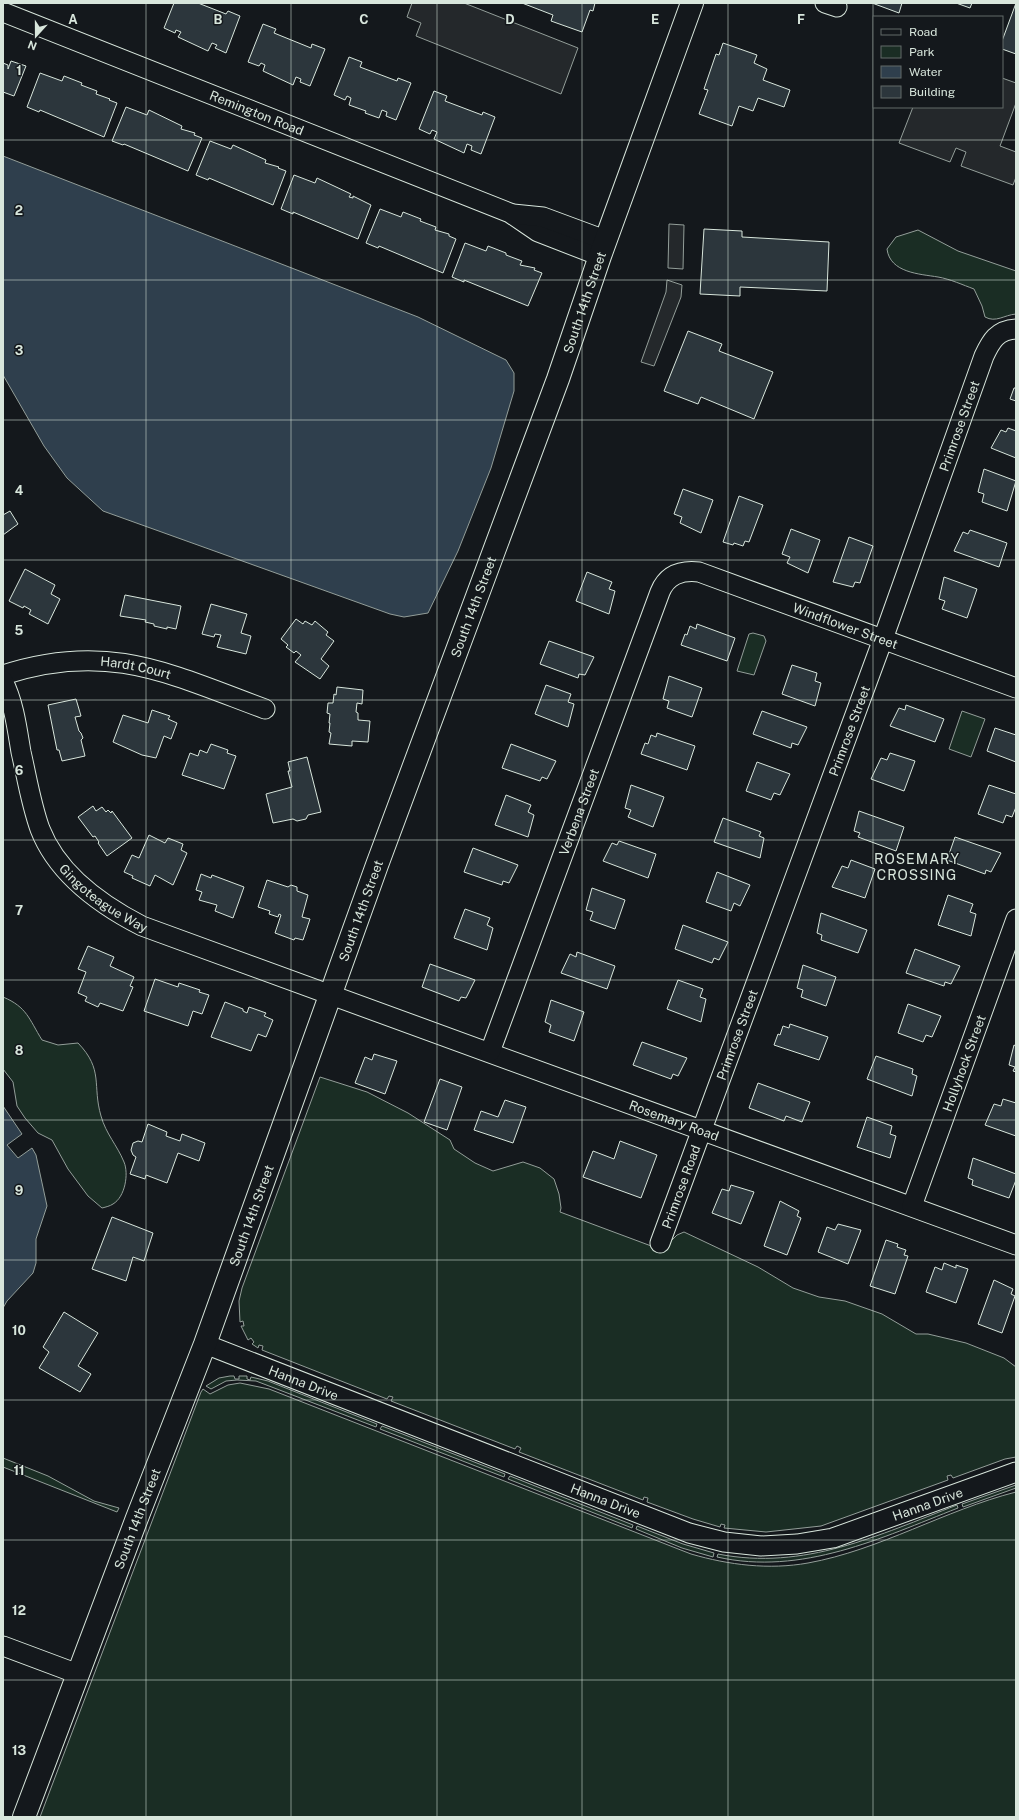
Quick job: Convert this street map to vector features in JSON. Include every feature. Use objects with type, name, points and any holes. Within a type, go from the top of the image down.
[{"type":"main road","name":"South 14th Street","points":[[24,1817],[205,1344],[331,995],[558,379],[602,248],[692,3]]},
{"type":"street","name":"Remington Road","points":[[3,12],[510,213],[538,232],[602,248]]},
{"type":"street","name":"Primrose Street","points":[[702,1130],[884,639],[984,356],[992,340],[1007,331]]},
{"type":"street","name":"Windflower Street","points":[[674,575],[682,572],[699,572],[1016,688]]},
{"type":"street","name":"Verbena Street","points":[[490,1052],[660,592],[666,580],[674,575]]},
{"type":"street","name":"Hardt Court","points":[[3,675],[35,665],[58,662],[81,660],[117,661],[166,672],[265,709]]},
{"type":"street","name":"Gingoteague Way","points":[[3,681],[12,706],[32,804],[40,830],[51,850],[79,883],[118,914],[142,926],[331,995]]},
{"type":"street","name":"Hollyhock Street","points":[[912,1206],[1016,919]]},
{"type":"street","name":"Rosemary Road","points":[[331,995],[1016,1245]]},
{"type":"street","name":"Primrose Road","points":[[660,1243],[702,1130]]},
{"type":"street","name":"Hanna Drive","points":[[205,1344],[689,1533],[724,1542],[761,1546],[797,1544],[833,1538],[1016,1472]]},
{"type":"street","points":[[3,1646],[78,1674]]},
{"type":"green space","points":[[918,230],[958,251],[1016,271],[1016,314],[996,319],[989,319],[985,317],[982,306],[974,289],[947,279],[907,271],[894,263],[889,257],[887,249],[896,237]]},
{"type":"green space","points":[[753,633],[764,636],[766,641],[754,675],[737,671],[749,634]]},
{"type":"green space","points":[[962,711],[985,719],[971,757],[949,749]]},
{"type":"green space","points":[[3,997],[17,1005],[27,1014],[42,1040],[58,1045],[78,1043],[91,1061],[96,1078],[98,1105],[101,1116],[124,1162],[126,1173],[123,1191],[117,1201],[112,1205],[102,1208],[88,1196],[68,1169],[52,1140],[38,1133],[17,1106],[13,1082],[3,1069]]},
{"type":"green space","points":[[320,1077],[367,1092],[408,1113],[450,1140],[454,1149],[475,1163],[493,1171],[523,1162],[540,1168],[554,1179],[559,1194],[561,1208],[560,1212],[662,1250],[677,1235],[684,1232],[758,1267],[793,1288],[819,1297],[845,1301],[882,1314],[916,1334],[928,1334],[966,1343],[1004,1358],[1016,1367],[1016,1457],[1005,1459],[953,1478],[951,1475],[947,1476],[948,1480],[821,1526],[766,1532],[724,1528],[725,1525],[721,1524],[720,1527],[693,1519],[647,1502],[648,1498],[644,1497],[643,1500],[519,1452],[521,1448],[517,1446],[515,1449],[391,1401],[393,1397],[389,1396],[387,1399],[262,1350],[263,1346],[259,1345],[258,1348],[252,1344],[254,1342],[251,1338],[248,1340],[241,1326],[244,1326],[243,1321],[240,1322],[239,1301],[242,1288]]},
{"type":"green space","points":[[234,1376],[235,1379],[239,1379],[239,1376],[247,1376],[247,1379],[250,1380],[251,1377],[268,1381],[377,1424],[376,1427],[256,1381],[226,1381],[211,1389],[206,1386],[219,1378]]},
{"type":"green space","points":[[240,1383],[269,1389],[691,1554],[734,1564],[779,1566],[808,1563],[835,1557],[887,1540],[964,1509],[1016,1492],[1016,1817],[40,1817],[201,1392],[203,1389],[210,1394],[228,1385]]},
{"type":"green space","points":[[382,1426],[505,1474],[504,1477],[380,1429]]},
{"type":"green space","points":[[3,1458],[48,1476],[94,1501],[119,1508],[117,1512],[3,1467]]},
{"type":"green space","points":[[510,1476],[633,1525],[632,1528],[508,1479]]},
{"type":"green space","points":[[1016,1485],[1016,1488],[963,1507],[962,1504]]},
{"type":"green space","points":[[957,1505],[958,1508],[870,1542],[810,1558],[780,1562],[749,1562],[717,1557],[718,1554],[750,1558],[781,1558],[811,1554],[870,1538]]},
{"type":"green space","points":[[637,1526],[683,1544],[714,1553],[713,1557],[682,1548],[636,1529]]},
{"type":"shaded area","points":[[412,3],[464,3],[578,48],[561,94],[416,36],[421,23],[407,17]]},
{"type":"shaded area","points":[[1003,78],[1016,83],[1016,103],[1000,146],[1016,152],[1016,177],[1013,185],[961,166],[966,152],[956,148],[950,162],[899,143],[913,108],[1003,108]]},
{"type":"shaded area","points":[[669,224],[684,225],[683,269],[668,268]]},
{"type":"shaded area","points":[[667,280],[682,285],[681,297],[654,366],[641,362],[666,292]]},
{"type":"water","points":[[3,156],[418,317],[506,360],[514,373],[514,391],[491,468],[458,551],[428,613],[404,617],[390,614],[103,511],[67,478],[44,446],[3,375]]},
{"type":"water","points":[[3,1106],[22,1134],[7,1145],[18,1158],[32,1148],[36,1155],[47,1206],[36,1239],[36,1263],[33,1273],[7,1301],[3,1308]]},
{"type":"building","points":[[174,3],[198,3],[226,14],[228,11],[240,16],[226,53],[215,48],[217,45],[212,43],[208,51],[178,37],[181,32],[176,30],[175,33],[164,28]]},
{"type":"building","points":[[522,3],[595,3],[593,11],[590,10],[582,32],[551,21],[553,15]]},
{"type":"building","points":[[872,3],[902,3],[899,13]]},
{"type":"building","points":[[956,3],[972,3],[970,8]]},
{"type":"building","points":[[1016,3],[1016,54],[1003,49],[1003,38]]},
{"type":"building","points":[[263,24],[276,29],[274,33],[311,48],[312,44],[325,49],[310,86],[300,82],[301,79],[296,77],[293,85],[263,71],[265,65],[261,63],[259,66],[248,62]]},
{"type":"building","points":[[723,43],[757,55],[754,63],[767,69],[763,80],[790,90],[784,107],[758,98],[753,111],[739,106],[732,126],[699,114],[708,90],[704,89],[716,54],[719,55]]},
{"type":"building","points":[[349,57],[362,62],[360,67],[397,81],[398,78],[411,83],[396,120],[386,116],[387,112],[382,110],[379,118],[365,113],[366,111],[349,105],[351,98],[347,96],[345,100],[334,95]]},
{"type":"building","points":[[11,61],[26,66],[14,96],[3,92],[3,63],[8,65],[8,69]]},
{"type":"building","points":[[40,73],[62,81],[64,76],[82,83],[81,85],[97,91],[96,94],[117,103],[104,137],[40,110],[39,112],[27,107]]},
{"type":"building","points":[[434,91],[447,96],[445,101],[482,115],[483,112],[495,117],[481,154],[471,150],[472,146],[467,144],[464,153],[434,139],[437,132],[432,130],[430,134],[419,129]]},
{"type":"building","points":[[126,107],[147,115],[149,110],[182,126],[181,129],[195,133],[194,135],[202,138],[188,171],[124,144],[123,145],[112,141]]},
{"type":"building","points":[[210,141],[231,149],[233,145],[266,160],[265,163],[279,167],[278,168],[286,171],[273,205],[209,178],[208,180],[196,175]]},
{"type":"building","points":[[294,175],[315,183],[317,178],[351,194],[349,197],[353,198],[353,196],[371,205],[358,239],[293,212],[293,214],[281,209]]},
{"type":"building","points":[[380,209],[401,217],[403,212],[421,219],[420,221],[436,227],[435,230],[449,234],[449,236],[456,239],[443,273],[379,246],[378,248],[366,243]]},
{"type":"building","points":[[704,229],[742,231],[742,237],[829,242],[827,291],[740,287],[740,296],[700,294]]},
{"type":"building","points":[[465,243],[486,251],[488,246],[506,253],[506,255],[522,261],[520,265],[535,268],[534,270],[542,273],[528,306],[464,280],[464,282],[452,277]]},
{"type":"building","points":[[688,331],[722,344],[719,351],[773,372],[754,419],[701,397],[698,404],[664,391]]},
{"type":"building","points":[[1014,388],[1016,388],[1016,401],[1010,399]]},
{"type":"building","points":[[1008,428],[1016,431],[1016,458],[991,448],[1001,430],[1006,432]]},
{"type":"building","points":[[984,469],[1016,481],[1007,511],[982,502],[984,494],[978,492]]},
{"type":"building","points":[[683,489],[713,500],[701,533],[680,523],[682,517],[674,514]]},
{"type":"building","points":[[739,496],[763,505],[749,542],[745,541],[743,546],[723,542]]},
{"type":"building","points":[[10,511],[18,524],[3,535],[3,515]]},
{"type":"building","points":[[791,529],[820,540],[808,573],[787,563],[790,557],[782,554]]},
{"type":"building","points":[[970,530],[1007,543],[999,567],[954,551],[963,532],[968,534]]},
{"type":"building","points":[[849,537],[873,546],[860,583],[855,582],[853,587],[833,582]]},
{"type":"building","points":[[25,569],[55,585],[51,594],[60,599],[48,624],[29,614],[31,610],[9,601]]},
{"type":"building","points":[[587,572],[612,582],[609,589],[615,591],[609,614],[576,601]]},
{"type":"building","points":[[944,577],[977,589],[967,618],[942,609],[945,601],[939,599]]},
{"type":"building","points":[[125,595],[181,606],[176,629],[167,627],[167,629],[154,626],[154,624],[145,622],[146,620],[120,616]]},
{"type":"building","points":[[211,604],[247,614],[241,633],[251,636],[246,654],[217,647],[221,635],[215,634],[214,637],[202,634]]},
{"type":"building","points":[[296,619],[303,624],[305,621],[312,625],[315,621],[328,632],[326,635],[334,641],[321,659],[329,666],[320,679],[295,662],[301,655],[296,651],[294,653],[286,647],[288,645],[281,639]]},
{"type":"building","points":[[697,624],[735,638],[727,661],[681,645],[690,626],[696,629]]},
{"type":"building","points":[[549,641],[594,657],[585,675],[579,674],[578,678],[540,664]]},
{"type":"building","points":[[792,665],[817,673],[815,681],[821,683],[815,706],[782,694]]},
{"type":"building","points":[[669,676],[702,688],[692,717],[667,708],[669,701],[663,699]]},
{"type":"building","points":[[546,685],[571,694],[568,702],[574,704],[568,727],[535,714]]},
{"type":"building","points":[[337,687],[363,690],[362,704],[357,703],[356,712],[358,713],[358,720],[370,721],[368,742],[352,741],[352,746],[329,744],[331,733],[329,732],[330,714],[327,713],[328,703],[333,703],[334,694],[336,695]]},
{"type":"building","points":[[76,699],[81,716],[75,717],[79,731],[83,738],[81,740],[85,756],[62,761],[59,750],[57,750],[48,705]]},
{"type":"building","points":[[906,705],[944,719],[935,742],[890,726],[899,708],[905,710]]},
{"type":"building","points":[[152,710],[170,716],[168,719],[177,723],[171,739],[164,736],[156,758],[142,755],[113,742],[123,715],[148,723]]},
{"type":"building","points":[[762,711],[807,727],[798,745],[792,743],[791,748],[753,734]]},
{"type":"building","points":[[995,728],[1016,735],[1016,762],[987,751]]},
{"type":"building","points":[[657,733],[695,746],[687,770],[641,754],[645,743],[648,744],[651,735],[656,737]]},
{"type":"building","points":[[211,744],[228,750],[227,753],[236,756],[224,789],[182,775],[190,753],[198,756],[200,750],[207,753]]},
{"type":"building","points":[[511,744],[556,761],[547,779],[542,777],[540,781],[502,768]]},
{"type":"building","points":[[890,753],[915,761],[904,791],[871,779],[881,758],[887,760]]},
{"type":"building","points":[[307,757],[321,812],[308,815],[306,819],[297,821],[293,819],[273,823],[266,794],[292,787],[288,771],[290,771],[288,762]]},
{"type":"building","points":[[757,762],[790,774],[780,795],[774,793],[771,800],[746,791]]},
{"type":"building","points":[[631,785],[664,797],[653,827],[628,817],[631,810],[625,808]]},
{"type":"building","points":[[989,785],[1016,794],[1016,807],[1012,817],[1006,815],[1003,823],[978,814]]},
{"type":"building","points":[[506,795],[531,805],[528,812],[534,815],[528,837],[495,825]]},
{"type":"building","points":[[93,806],[96,811],[102,807],[106,812],[108,810],[111,813],[112,811],[132,838],[107,856],[95,836],[93,837],[78,817]]},
{"type":"building","points":[[859,811],[904,827],[896,851],[858,837],[860,833],[854,831]]},
{"type":"building","points":[[723,818],[761,832],[759,836],[764,838],[760,858],[714,842]]},
{"type":"building","points":[[149,835],[165,843],[168,838],[183,844],[181,850],[187,853],[173,885],[155,875],[150,886],[132,878],[133,876],[124,872],[132,855],[139,858]]},
{"type":"building","points":[[955,837],[1001,853],[991,872],[986,870],[985,874],[947,860]]},
{"type":"building","points":[[619,841],[656,854],[648,878],[603,861],[612,843],[617,845]]},
{"type":"building","points":[[473,848],[518,865],[509,883],[503,881],[502,885],[464,872]]},
{"type":"building","points":[[851,860],[875,869],[865,898],[832,887],[842,866],[848,868]]},
{"type":"building","points":[[717,872],[750,885],[740,906],[734,903],[731,911],[706,902]]},
{"type":"building","points":[[201,874],[211,878],[212,875],[244,887],[233,918],[215,911],[217,905],[199,900],[202,892],[196,890]]},
{"type":"building","points":[[267,880],[288,887],[291,885],[297,887],[297,891],[308,895],[302,917],[310,919],[303,940],[295,938],[294,940],[275,933],[281,915],[279,914],[278,917],[269,914],[270,911],[258,907]]},
{"type":"building","points":[[592,888],[625,900],[615,929],[590,920],[593,912],[586,910]]},
{"type":"building","points":[[948,895],[973,904],[970,912],[976,914],[971,936],[938,925]]},
{"type":"building","points":[[465,909],[490,918],[487,925],[493,928],[487,950],[454,938]]},
{"type":"building","points":[[821,913],[867,930],[858,953],[821,940],[822,935],[817,933]]},
{"type":"building","points":[[683,925],[728,942],[719,960],[714,958],[712,963],[675,949]]},
{"type":"building","points":[[88,946],[114,957],[110,966],[134,977],[130,986],[133,987],[123,1011],[100,1003],[98,1007],[85,1001],[87,997],[78,993],[86,972],[78,969]]},
{"type":"building","points":[[915,949],[960,966],[951,984],[945,982],[944,986],[906,973]]},
{"type":"building","points":[[577,952],[615,966],[607,989],[561,973],[570,954],[576,957]]},
{"type":"building","points":[[430,964],[475,980],[466,998],[461,997],[459,1001],[422,987]]},
{"type":"building","points":[[803,965],[836,977],[826,1006],[801,997],[803,990],[797,988]]},
{"type":"building","points":[[155,979],[178,987],[179,983],[200,990],[199,992],[209,995],[202,1014],[193,1011],[188,1026],[144,1011]]},
{"type":"building","points":[[678,980],[703,989],[700,997],[706,999],[701,1022],[667,1009]]},
{"type":"building","points":[[551,1000],[584,1012],[574,1041],[549,1032],[551,1025],[545,1022]]},
{"type":"building","points":[[225,1002],[243,1009],[243,1011],[247,1013],[249,1007],[266,1013],[264,1016],[273,1020],[266,1037],[258,1034],[251,1051],[211,1037]]},
{"type":"building","points":[[908,1004],[941,1016],[932,1037],[926,1035],[923,1042],[898,1033]]},
{"type":"building","points":[[790,1024],[828,1037],[819,1060],[774,1045],[783,1026],[789,1028]]},
{"type":"building","points":[[642,1042],[687,1058],[678,1076],[673,1074],[671,1079],[633,1065]]},
{"type":"building","points":[[1014,1045],[1016,1046],[1016,1072],[1013,1071],[1015,1067],[1009,1065]]},
{"type":"building","points":[[374,1054],[397,1061],[385,1094],[355,1083],[365,1057],[372,1060]]},
{"type":"building","points":[[876,1056],[913,1069],[912,1074],[917,1076],[912,1096],[867,1079]]},
{"type":"building","points":[[440,1079],[462,1087],[447,1130],[424,1122]]},
{"type":"building","points":[[758,1083],[810,1102],[802,1122],[786,1116],[784,1121],[749,1108]]},
{"type":"building","points":[[1003,1099],[1016,1103],[1016,1136],[985,1125],[994,1104],[1001,1106]]},
{"type":"building","points":[[505,1100],[526,1107],[513,1143],[474,1130],[481,1111],[498,1117]]},
{"type":"building","points":[[867,1117],[892,1126],[890,1134],[896,1136],[890,1158],[857,1147]]},
{"type":"building","points":[[148,1124],[167,1132],[166,1136],[180,1141],[182,1134],[205,1143],[199,1161],[178,1153],[167,1183],[146,1175],[145,1179],[130,1174],[136,1157],[133,1155],[131,1150],[133,1143],[138,1141],[142,1142]]},
{"type":"building","points":[[620,1141],[657,1155],[641,1198],[583,1177],[593,1151],[614,1159]]},
{"type":"building","points":[[973,1158],[1016,1174],[1016,1180],[1009,1198],[972,1185],[973,1180],[968,1178]]},
{"type":"building","points":[[731,1185],[754,1192],[741,1224],[712,1213],[722,1189],[729,1191]]},
{"type":"building","points":[[780,1201],[799,1211],[797,1216],[801,1218],[787,1255],[764,1246]]},
{"type":"building","points":[[112,1217],[153,1233],[144,1261],[133,1257],[126,1281],[92,1269]]},
{"type":"building","points":[[838,1224],[861,1230],[848,1264],[818,1252],[827,1227],[835,1230]]},
{"type":"building","points":[[886,1240],[898,1244],[897,1247],[906,1250],[904,1255],[908,1256],[895,1294],[870,1286]]},
{"type":"building","points":[[944,1263],[956,1268],[956,1265],[968,1269],[956,1303],[926,1292],[935,1267],[942,1270]]},
{"type":"building","points":[[994,1280],[1013,1289],[1011,1294],[1015,1296],[1002,1333],[978,1324]]},
{"type":"building","points":[[64,1312],[98,1333],[78,1366],[91,1374],[80,1392],[39,1368],[49,1352],[43,1347]]},
{"type":"district","name":"ROSEMARY CROSSING","points":[[917,868]]}]
